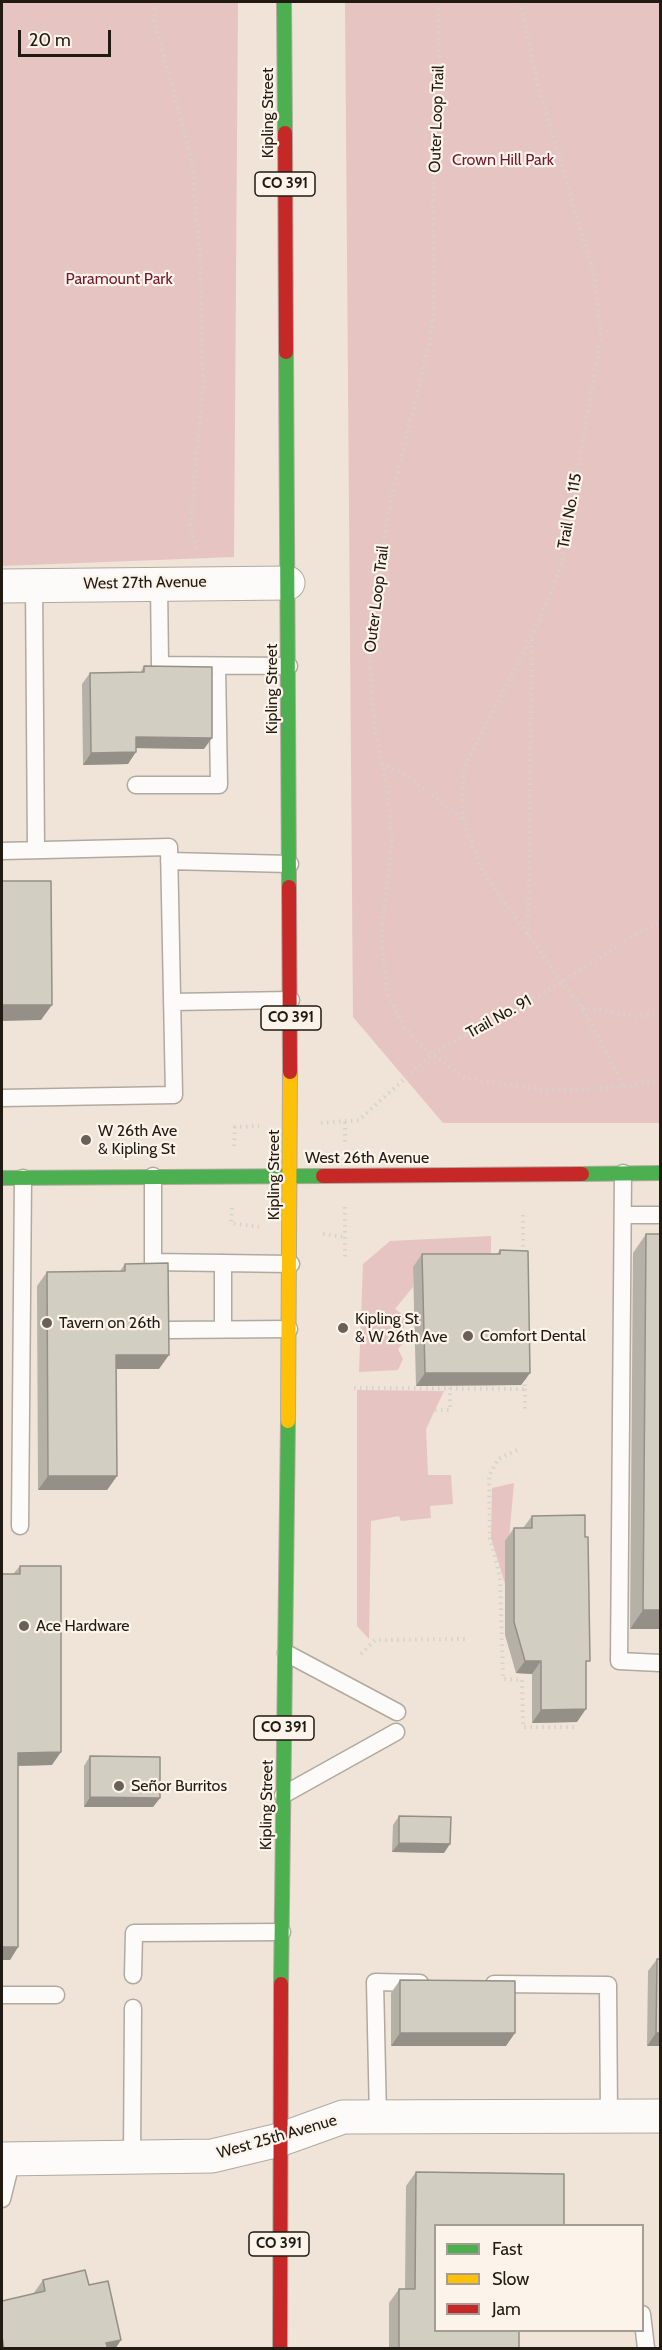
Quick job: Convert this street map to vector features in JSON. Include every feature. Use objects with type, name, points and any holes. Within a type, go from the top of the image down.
[{"type":"main road","name":"Kipling Street","points":[[280,2349],[279,2139],[291,1264],[284,2]]},
{"type":"main road","name":"West 26th Avenue","points":[[2,1178],[660,1173]]},
{"type":"street","name":"West 27th Avenue","points":[[2,586],[288,583]]},
{"type":"street","name":"West 25th Avenue","points":[[7,2159],[212,2156],[279,2139],[343,2117],[660,2116]]},
{"type":"lane","points":[[159,583],[160,665],[289,666]]},
{"type":"lane","points":[[34,585],[36,850]]},
{"type":"lane","points":[[136,785],[219,785],[217,666]]},
{"type":"lane","points":[[2,851],[169,847],[174,1095],[2,1098]]},
{"type":"lane","points":[[169,861],[290,864]]},
{"type":"lane","points":[[172,1002],[291,1000]]},
{"type":"lane","points":[[623,1173],[619,1661],[660,1663]]},
{"type":"lane","points":[[153,1176],[153,1262],[291,1264]]},
{"type":"lane","points":[[20,1526],[23,1178]]},
{"type":"lane","points":[[623,1215],[660,1215]]},
{"type":"lane","points":[[223,1263],[223,1329]]},
{"type":"lane","points":[[168,1330],[289,1329]]},
{"type":"lane","points":[[286,1653],[397,1712]]},
{"type":"lane","points":[[283,1795],[396,1732]]},
{"type":"lane","points":[[133,1975],[134,1933],[282,1932]]},
{"type":"lane","points":[[378,2118],[375,1982],[434,1983]]},
{"type":"lane","points":[[480,1984],[608,1985],[609,2116]]},
{"type":"lane","points":[[2,1995],[56,1995]]},
{"type":"lane","points":[[132,2157],[133,2008]]},
{"type":"lane","points":[[2,2199],[7,2159]]},
{"type":"lane","points":[[644,2332],[646,2349]]},
{"type":"path","points":[[155,2],[154,20],[192,161],[200,258],[203,387],[190,527],[202,562]]},
{"type":"path","name":"Outer Loop Trail","points":[[438,2],[440,56],[434,206],[434,305],[430,342],[390,504],[374,607],[370,665],[375,731],[387,788],[392,840],[381,937],[387,992],[406,1030],[432,1054],[465,1078],[548,1091],[624,1087],[660,1079]]},
{"type":"path","name":"Trail No. 115","points":[[520,2],[537,82],[595,279],[601,336],[561,566],[532,634],[464,768],[463,819],[482,870],[561,982],[582,1007],[624,1087]]},
{"type":"path","points":[[528,936],[532,634]]},
{"type":"path","points":[[382,763],[403,772],[422,785],[440,803],[463,819]]},
{"type":"path","name":"Trail No. 91","points":[[345,1122],[359,1120],[432,1054],[561,982],[660,921]]},
{"type":"path","points":[[582,1007],[639,1017],[660,1011]]},
{"type":"path","points":[[523,1215],[524,1261]]},
{"type":"path","points":[[525,1365],[525,1409]]},
{"type":"path","points":[[354,1388],[525,1389]]},
{"type":"path","points":[[435,1410],[450,1410],[450,1388]]},
{"type":"path","points":[[518,1450],[498,1459],[489,1476],[490,1538],[500,1577],[503,1679],[522,1680],[523,1727],[577,1727]]},
{"type":"path","points":[[361,1654],[375,1640],[467,1639]]},
{"type":"green space","name":"Paramount Park","points":[[2,2],[238,2],[234,557],[2,566]]},
{"type":"green space","name":"Crown Hill Park","points":[[345,2],[660,2],[660,1123],[443,1123],[353,1017]]},
{"type":"green space","points":[[491,1236],[491,1263],[413,1267],[413,1287],[395,1309],[405,1316],[402,1345],[398,1349],[403,1359],[398,1370],[359,1372],[363,1264],[390,1241]]},
{"type":"green space","points":[[357,1390],[444,1391],[426,1429],[428,1475],[451,1475],[453,1504],[430,1506],[431,1518],[401,1521],[399,1516],[371,1521],[369,1639],[357,1626]]},
{"type":"green space","points":[[514,1483],[505,1584],[491,1538],[492,1488]]},
{"type":"building","points":[[144,666],[212,667],[212,738],[136,737],[136,752],[91,753],[90,673],[144,672]]},
{"type":"building","points":[[2,881],[51,881],[52,1005],[2,1005]]},
{"type":"building","points":[[646,1234],[660,1234],[660,1610],[643,1610]]},
{"type":"building","name":"Comfort Dental","points":[[500,1250],[528,1251],[530,1373],[425,1373],[422,1254],[500,1254]]},
{"type":"building","points":[[168,1263],[169,1355],[116,1355],[117,1476],[48,1476],[47,1272],[125,1271],[125,1264]]},
{"type":"building","points":[[585,1515],[585,1537],[588,1537],[590,1661],[586,1661],[586,1709],[541,1710],[541,1661],[525,1661],[514,1622],[514,1528],[532,1528],[532,1516]]},
{"type":"building","points":[[20,1566],[61,1566],[61,1752],[18,1753],[18,1947],[2,1947],[2,1574],[20,1574]]},
{"type":"building","points":[[90,1756],[160,1757],[160,1798],[90,1797]]},
{"type":"building","points":[[399,1816],[451,1817],[450,1844],[399,1843]]},
{"type":"building","points":[[657,1959],[660,1959],[660,2033],[656,2033]]},
{"type":"building","points":[[400,1980],[515,1981],[515,2033],[400,2033]]},
{"type":"building","points":[[416,2172],[564,2174],[564,2224],[434,2224],[434,2332],[519,2332],[519,2349],[399,2349],[399,2289],[415,2289]]},
{"type":"building","points":[[85,2270],[89,2285],[108,2281],[121,2340],[106,2343],[108,2349],[4,2349],[2,2301],[45,2291],[43,2280]]},
{"type":"traffic: fast","points":[[284,2],[285,133]]},
{"type":"traffic: fast","points":[[286,352],[289,887]]},
{"type":"traffic: fast","points":[[582,1174],[660,1173]]},
{"type":"traffic: fast","points":[[2,1178],[323,1176]]},
{"type":"traffic: fast","points":[[281,1984],[288,1421]]},
{"type":"traffic: slow","points":[[288,1421],[290,1072]]},
{"type":"traffic: jam","points":[[285,133],[286,352]]},
{"type":"traffic: jam","points":[[289,887],[290,1072]]},
{"type":"traffic: jam","points":[[323,1176],[582,1174]]},
{"type":"traffic: jam","points":[[280,2348],[281,1984]]},
{"type":"place","name":"W 26th Ave & Kipling St","points":[[86,1140]]},
{"type":"place","name":"Tavern on 26th","points":[[47,1323]]},
{"type":"place","name":"Kipling St & W 26th Ave","points":[[343,1328]]},
{"type":"place","name":"Comfort Dental","points":[[468,1336]]},
{"type":"place","name":"Ace Hardware","points":[[24,1626]]},
{"type":"place","name":"Señor Burritos","points":[[119,1786]]}]
